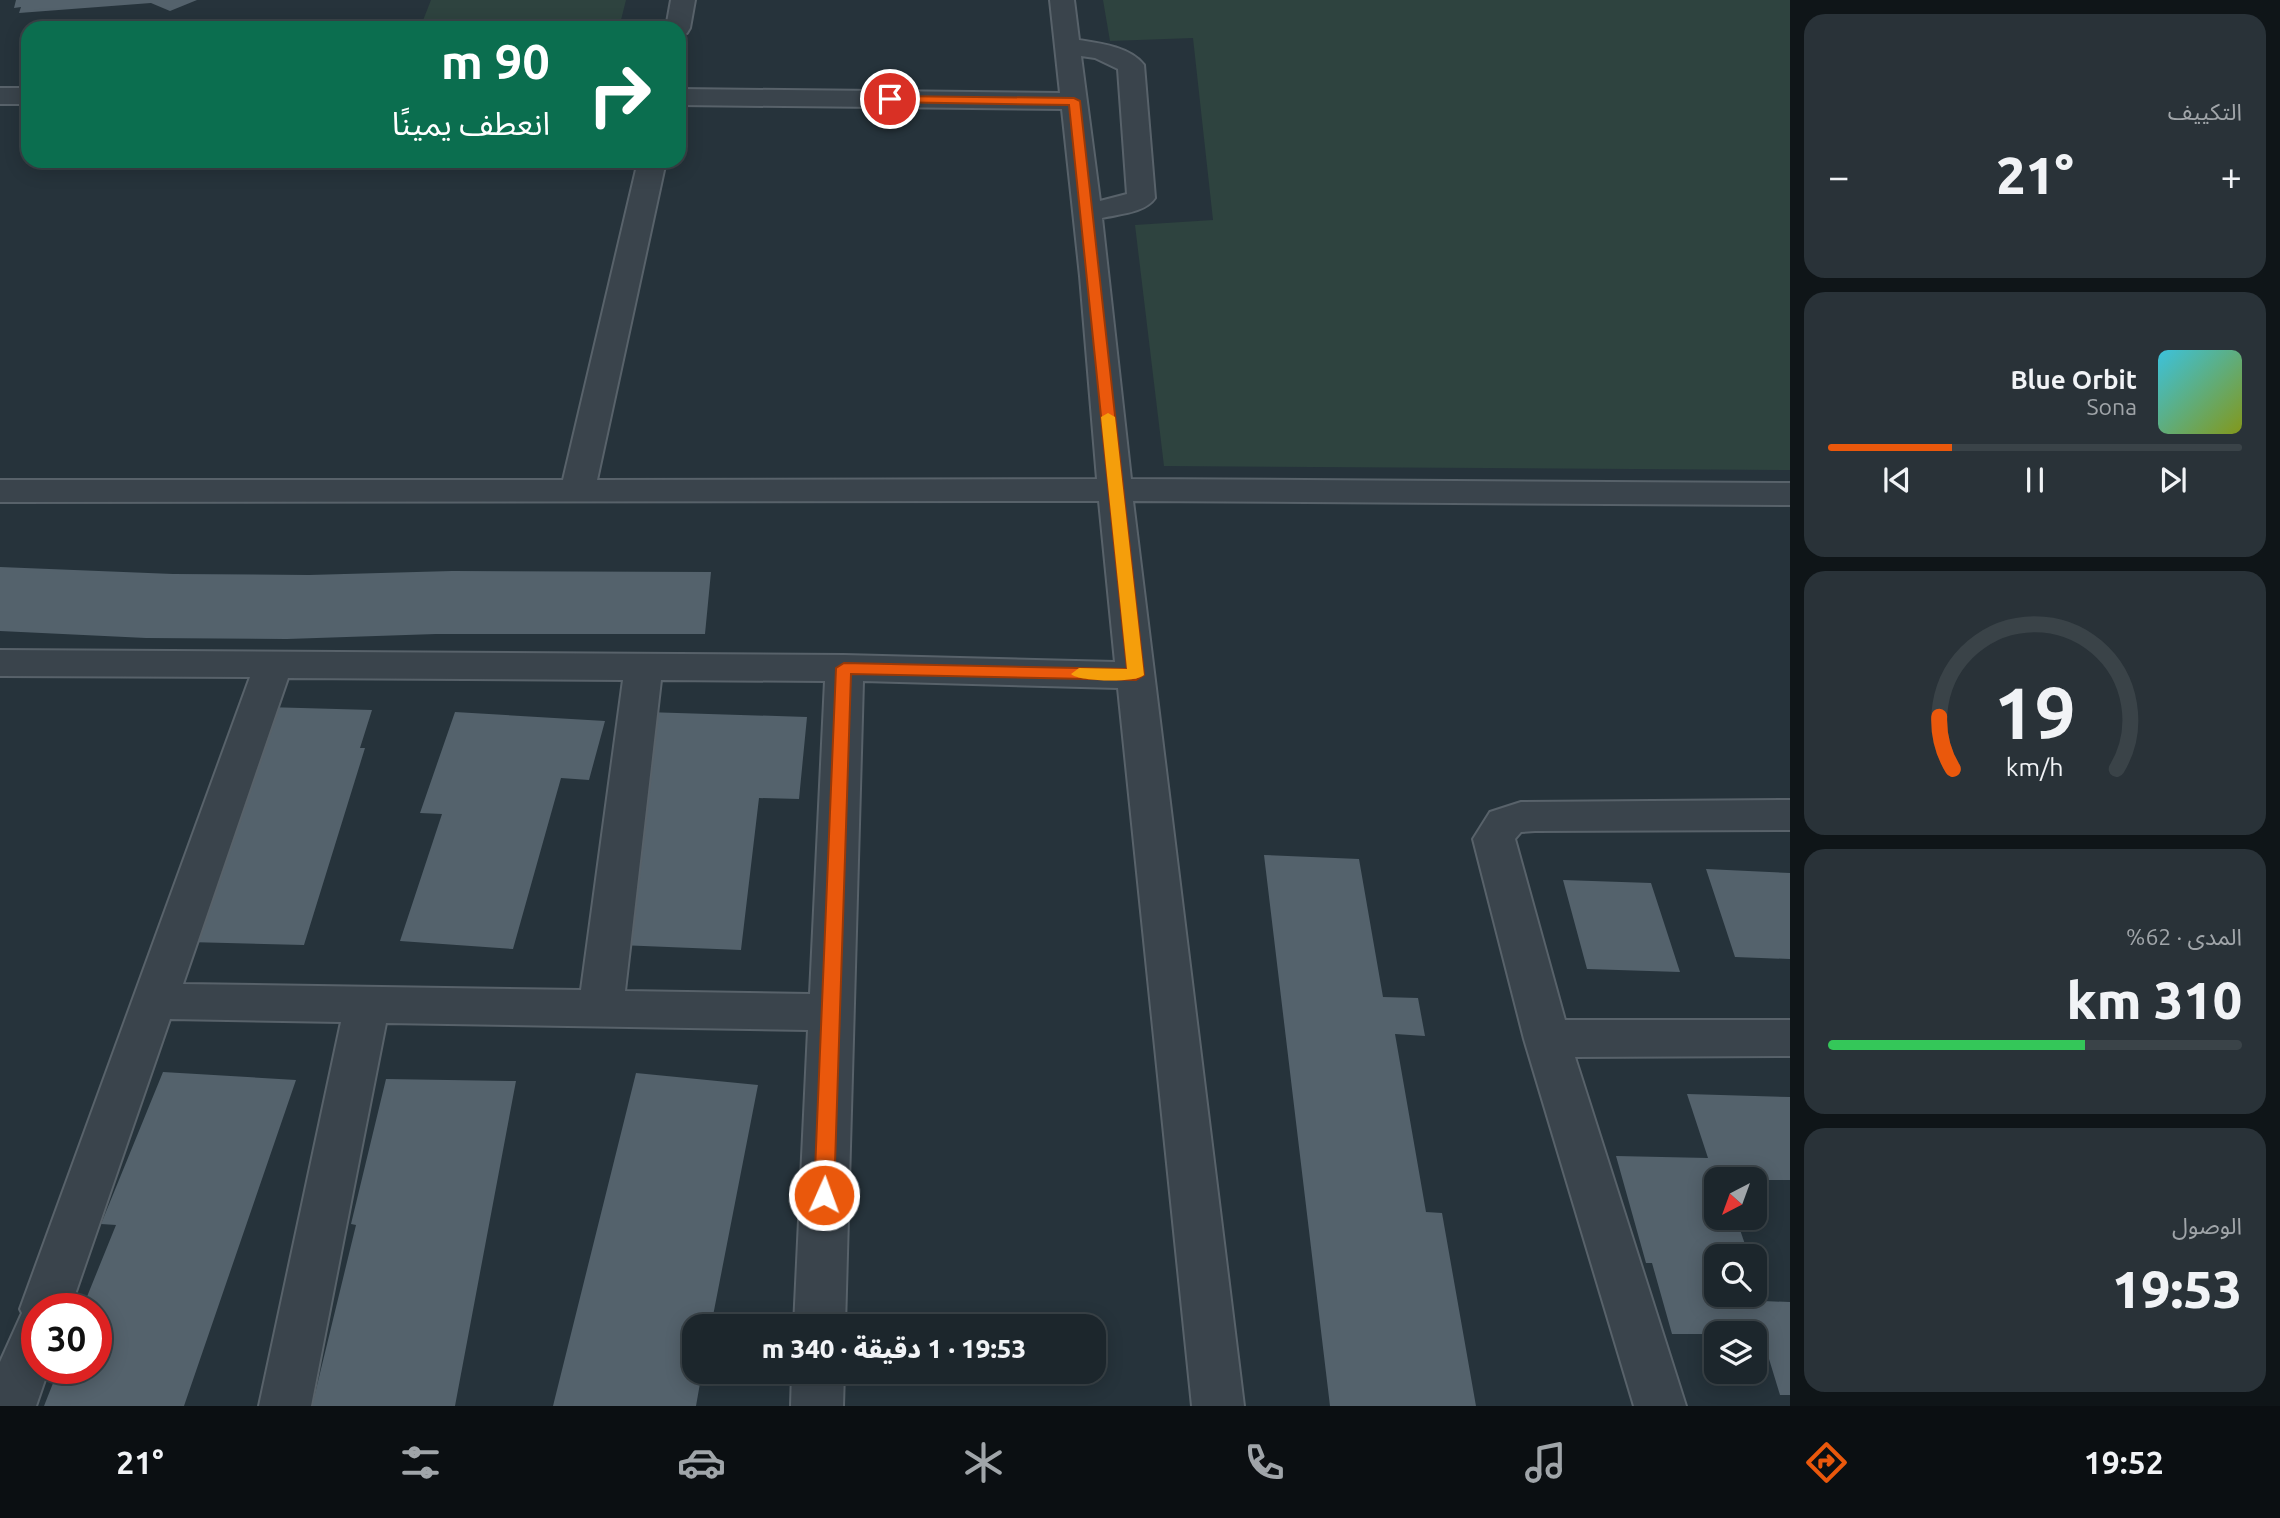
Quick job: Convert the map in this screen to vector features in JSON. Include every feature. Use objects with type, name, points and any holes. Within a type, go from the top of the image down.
[{"type":"street","points":[[679,21],[683,0]]},
{"type":"street","points":[[1062,0],[1218,1406]]},
{"type":"street","points":[[1068,46],[1101,51],[1130,65],[1141,198],[1123,205],[1087,212]]},
{"type":"street","points":[[0,96],[21,96]]},
{"type":"street","points":[[686,97],[1074,101]]},
{"type":"street","points":[[577,491],[650,168]]},
{"type":"street","points":[[0,491],[1115,492],[1335,489],[1790,494]]},
{"type":"street","points":[[0,663],[844,668],[1136,675]]},
{"type":"street","points":[[51,1293],[274,664]]},
{"type":"street","points":[[601,1008],[644,667]]},
{"type":"street","points":[[820,1314],[844,668]]},
{"type":"street","points":[[1660,1406],[1547,1039],[1493,839],[1498,826],[1510,819],[1535,816],[1790,815]]},
{"type":"street","points":[[155,1001],[831,1012]]},
{"type":"street","points":[[285,1406],[367,1005]]},
{"type":"street","points":[[1547,1039],[1790,1038]]},
{"type":"street","points":[[10,1406],[21,1375]]},
{"type":"street","points":[[817,1406],[818,1384]]},
{"type":"green space","points":[[431,0],[626,0],[621,21],[423,21]]},
{"type":"green space","points":[[1103,0],[1790,0],[1790,470],[1164,466],[1135,225],[1213,220],[1193,38],[1110,41]]},
{"type":"building","points":[[16,0],[197,0],[170,11],[151,3],[19,13],[21,7],[14,8]]},
{"type":"building","points":[[0,567],[173,574],[309,575],[452,571],[711,572],[705,634],[436,634],[287,639],[146,638],[0,631]]},
{"type":"building","points":[[266,707],[372,710],[360,748],[365,748],[304,945],[188,942]]},
{"type":"building","points":[[455,712],[605,721],[589,780],[561,778],[513,949],[400,941],[442,814],[420,813]]},
{"type":"building","points":[[646,712],[807,717],[799,799],[759,798],[741,950],[619,945]]},
{"type":"building","points":[[1264,855],[1359,859],[1383,997],[1418,998],[1425,1036],[1395,1034],[1426,1212],[1442,1213],[1476,1406],[1330,1406]]},
{"type":"building","points":[[1706,869],[1790,873],[1790,959],[1735,957]]},
{"type":"building","points":[[1563,880],[1651,883],[1680,972],[1587,969]]},
{"type":"building","points":[[163,1072],[296,1080],[184,1406],[44,1406],[53,1384],[112,1384],[112,1293],[88,1293],[116,1225],[101,1224]]},
{"type":"building","points":[[636,1073],[758,1085],[713,1314],[682,1314],[682,1384],[700,1384],[696,1406],[553,1406]]},
{"type":"building","points":[[386,1079],[516,1081],[455,1406],[312,1406],[356,1225],[351,1224]]},
{"type":"building","points":[[1687,1094],[1790,1097],[1790,1180],[1768,1180],[1768,1167],[1704,1167],[1704,1230],[1740,1230],[1745,1244],[1704,1244],[1704,1307],[1767,1307],[1767,1301],[1790,1302],[1790,1395],[1780,1395],[1767,1352],[1767,1321],[1704,1321],[1704,1334],[1672,1334],[1652,1263],[1646,1263],[1616,1156],[1708,1158]]},
{"type":"slow traffic","points":[[1079,674],[1136,675],[1108,417]]},
{"type":"route","points":[[824,1195],[844,668],[1136,675],[1074,101],[890,99]]}]
